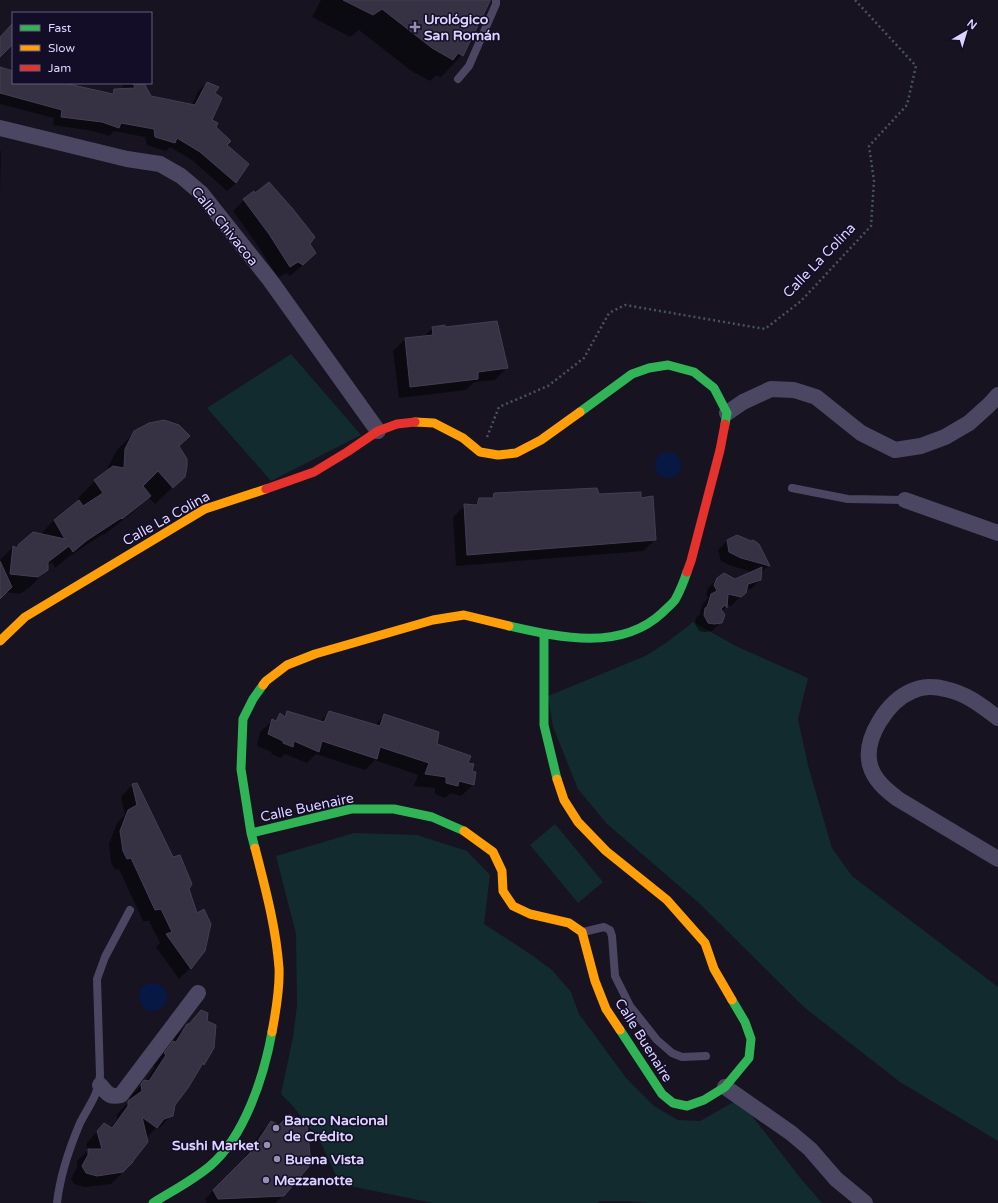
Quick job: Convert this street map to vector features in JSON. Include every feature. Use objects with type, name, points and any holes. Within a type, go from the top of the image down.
[{"type":"street","name":"Calle Chivacoa","points":[[0,128],[128,159],[160,164],[182,176],[201,193],[270,280],[378,431]]},
{"type":"street","points":[[153,1203],[197,1176],[211,1165],[230,1144],[245,1119],[259,1082],[270,1044],[277,1007],[279,969],[274,927],[251,833],[241,769],[243,719],[253,699],[266,681],[287,665],[315,654],[433,620],[464,615],[544,634],[576,638],[609,637],[630,632],[645,625],[656,618],[674,601],[683,583],[691,561],[720,450],[727,413],[714,388],[694,372],[668,365],[649,368],[632,374],[541,440],[516,453],[498,455],[480,452]]},
{"type":"street","points":[[727,413],[743,402],[771,389],[794,390],[816,397],[860,433],[895,450],[921,446],[945,437],[969,423],[998,395]]},
{"type":"street","name":"Calle La Colina","points":[[0,641],[25,617],[205,509],[314,472],[378,431],[397,424],[417,422],[434,423],[463,438],[480,452]]},
{"type":"street","points":[[905,500],[998,533]]},
{"type":"street","name":"Calle Buenaire","points":[[251,833],[351,809],[394,809],[432,817],[466,832],[493,852],[502,871],[503,891],[513,906],[530,914],[569,923],[582,932],[588,948],[595,981],[606,1009],[662,1094],[672,1103],[687,1106],[704,1100],[725,1087],[749,1058],[751,1039],[745,1022],[714,970],[705,943],[667,900],[606,851],[578,822],[564,800],[555,774],[544,724],[544,634]]},
{"type":"street","points":[[998,718],[968,697],[946,689],[924,688],[913,690],[903,696],[886,712],[870,742],[868,752],[874,777],[884,789],[998,859]]},
{"type":"street","points":[[100,1085],[108,1094],[115,1096],[121,1095],[198,993]]},
{"type":"street","points":[[725,1087],[810,1149],[836,1179],[865,1203]]},
{"type":"lane","points":[[458,79],[469,66],[496,4],[496,0]]},
{"type":"lane","points":[[792,488],[848,499],[905,500]]},
{"type":"lane","points":[[57,1203],[60,1177],[68,1153],[81,1122],[100,1085],[97,979],[105,957],[130,910]]},
{"type":"lane","points":[[582,932],[604,927],[610,930],[612,936],[615,976],[630,1006],[657,1040],[672,1053],[682,1057],[706,1056]]},
{"type":"path","name":"Calle La Colina","points":[[480,452],[499,407],[548,386],[584,358],[608,312],[625,305],[765,328],[801,301],[871,226],[874,181],[869,146],[907,105],[916,66],[855,0]]},
{"type":"green space","points":[[291,354],[361,435],[271,481],[207,408]]},
{"type":"green space","points":[[693,622],[738,647],[808,678],[798,719],[809,769],[832,848],[852,876],[998,987],[998,1141],[900,1082],[805,1008],[699,903],[607,824],[578,789],[553,727],[548,696],[645,656],[666,643]]},
{"type":"green space","points":[[555,824],[603,882],[578,903],[530,845]]},
{"type":"green space","points":[[354,833],[417,835],[467,851],[490,875],[484,924],[552,970],[571,992],[579,1014],[627,1079],[654,1106],[678,1120],[700,1121],[739,1099],[802,1180],[822,1203],[647,1203],[599,1201],[598,1203],[433,1203],[340,1184],[320,1141],[292,1105],[281,1094],[293,1037],[297,1006],[296,934],[276,856]]},
{"type":"water","points":[[668,452],[677,456],[681,465],[677,474],[668,478],[659,474],[655,465],[659,456]]},
{"type":"water","points":[[153,983],[163,987],[167,997],[163,1007],[153,1011],[143,1007],[139,997],[143,987]]},
{"type":"building","points":[[343,0],[490,1],[463,56],[458,53],[453,60],[432,48],[382,9],[373,15]]},
{"type":"building","points":[[12,24],[12,45],[0,57],[0,37]]},
{"type":"building","points":[[0,67],[12,71],[12,84],[68,84],[113,94],[114,89],[135,88],[133,84],[145,84],[151,96],[195,105],[207,82],[219,87],[215,93],[222,98],[212,120],[218,123],[216,127],[231,141],[227,145],[249,164],[236,183],[200,152],[177,138],[175,143],[155,137],[154,129],[121,123],[119,128],[102,122],[61,117],[62,110],[0,93]]},
{"type":"building","points":[[269,182],[315,237],[310,244],[316,253],[303,265],[298,262],[290,267],[269,234],[243,199],[254,191],[255,193]]},
{"type":"building","points":[[497,321],[508,368],[478,372],[478,379],[410,387],[405,338],[433,335],[432,327]]},
{"type":"building","points":[[164,420],[179,425],[190,436],[179,446],[187,459],[185,477],[173,488],[158,471],[143,486],[151,496],[122,519],[121,518],[86,541],[73,552],[69,546],[48,562],[48,570],[38,577],[10,574],[13,546],[17,548],[19,544],[33,532],[65,539],[54,520],[79,500],[83,506],[103,493],[94,480],[113,466],[124,468],[125,449],[134,431],[149,423]]},
{"type":"building","points":[[597,488],[599,494],[641,492],[641,498],[653,496],[656,540],[467,555],[464,504],[477,505],[479,498],[493,498],[494,493]]},
{"type":"building","points":[[737,535],[751,541],[753,540],[759,544],[770,566],[741,558],[729,552],[727,540]]},
{"type":"building","points":[[0,561],[12,587],[0,599]]},
{"type":"building","points":[[762,567],[761,580],[748,584],[746,593],[741,597],[728,594],[727,608],[725,605],[721,609],[725,615],[722,623],[708,623],[704,615],[705,608],[707,607],[711,594],[717,591],[714,585],[717,578],[724,573],[735,579]]},
{"type":"building","points":[[287,711],[324,722],[329,711],[380,726],[384,714],[439,732],[437,744],[471,756],[468,763],[474,764],[472,771],[476,772],[474,785],[459,781],[458,786],[446,783],[446,777],[425,774],[429,763],[380,747],[377,759],[322,741],[319,752],[294,741],[293,747],[268,734],[272,719],[276,721],[280,713],[285,717]]},
{"type":"building","points":[[137,783],[173,857],[180,855],[192,884],[189,889],[197,913],[204,909],[211,924],[205,951],[191,969],[166,934],[172,932],[161,909],[155,910],[131,858],[127,859],[123,851],[120,831],[128,810],[137,805],[132,784]]},
{"type":"building","points":[[201,1010],[208,1013],[207,1021],[216,1025],[214,1048],[204,1065],[203,1063],[188,1088],[175,1105],[173,1116],[164,1119],[157,1128],[142,1117],[148,1142],[133,1162],[123,1172],[97,1176],[86,1173],[82,1166],[88,1155],[88,1149],[102,1149],[97,1131],[104,1123],[112,1128],[128,1106],[128,1101],[142,1091],[141,1084],[144,1080],[149,1081],[166,1055],[164,1053],[173,1041],[176,1042],[187,1024],[189,1024]]},
{"type":"building","name":"Buena Vista","points":[[290,1114],[307,1126],[311,1164],[284,1196],[218,1199],[213,1190],[249,1154],[271,1121],[279,1125]]},
{"type":"traffic: fast","points":[[580,412],[632,374],[649,368],[668,365],[694,372],[714,388],[727,413],[725,424]]},
{"type":"traffic: fast","points":[[509,626],[568,637],[608,637],[627,633],[645,625],[672,604],[679,593],[687,572]]},
{"type":"traffic: fast","points":[[544,634],[544,725],[557,779]]},
{"type":"traffic: fast","points":[[255,848],[251,833],[241,769],[243,719],[253,699],[263,685]]},
{"type":"traffic: fast","points":[[251,833],[351,809],[394,809],[432,817],[464,831]]},
{"type":"traffic: fast","points":[[620,1030],[662,1094],[673,1103],[687,1106],[704,1100],[725,1087],[749,1058],[751,1039],[745,1022],[732,1000]]},
{"type":"traffic: fast","points":[[153,1203],[210,1166],[233,1139],[243,1122],[258,1086],[272,1032]]},
{"type":"traffic: slow","points":[[415,422],[434,423],[463,438],[480,452],[498,455],[516,453],[541,440],[580,412]]},
{"type":"traffic: slow","points":[[0,641],[25,617],[205,509],[266,489]]},
{"type":"traffic: slow","points":[[263,685],[287,665],[315,654],[433,620],[464,615],[509,626]]},
{"type":"traffic: slow","points":[[557,779],[564,800],[578,822],[606,851],[667,900],[705,943],[714,969],[732,1000]]},
{"type":"traffic: slow","points":[[464,831],[493,852],[502,871],[503,891],[513,906],[530,914],[569,923],[582,932],[595,981],[606,1009],[620,1030]]},
{"type":"traffic: slow","points":[[255,848],[273,922],[278,953],[278,992],[272,1032]]},
{"type":"traffic: jam","points":[[266,489],[314,472],[378,431],[397,424],[415,422]]},
{"type":"traffic: jam","points":[[687,572],[720,450],[725,424]]},
{"type":"place","name":"Urológico San Román","points":[[415,27]]},
{"type":"place","name":"Banco Nacional de Crédito","points":[[276,1128]]},
{"type":"place","name":"Sushi Market","points":[[267,1145]]},
{"type":"place","name":"Buena Vista","points":[[277,1159]]},
{"type":"place","name":"Mezzanotte","points":[[266,1180]]}]
